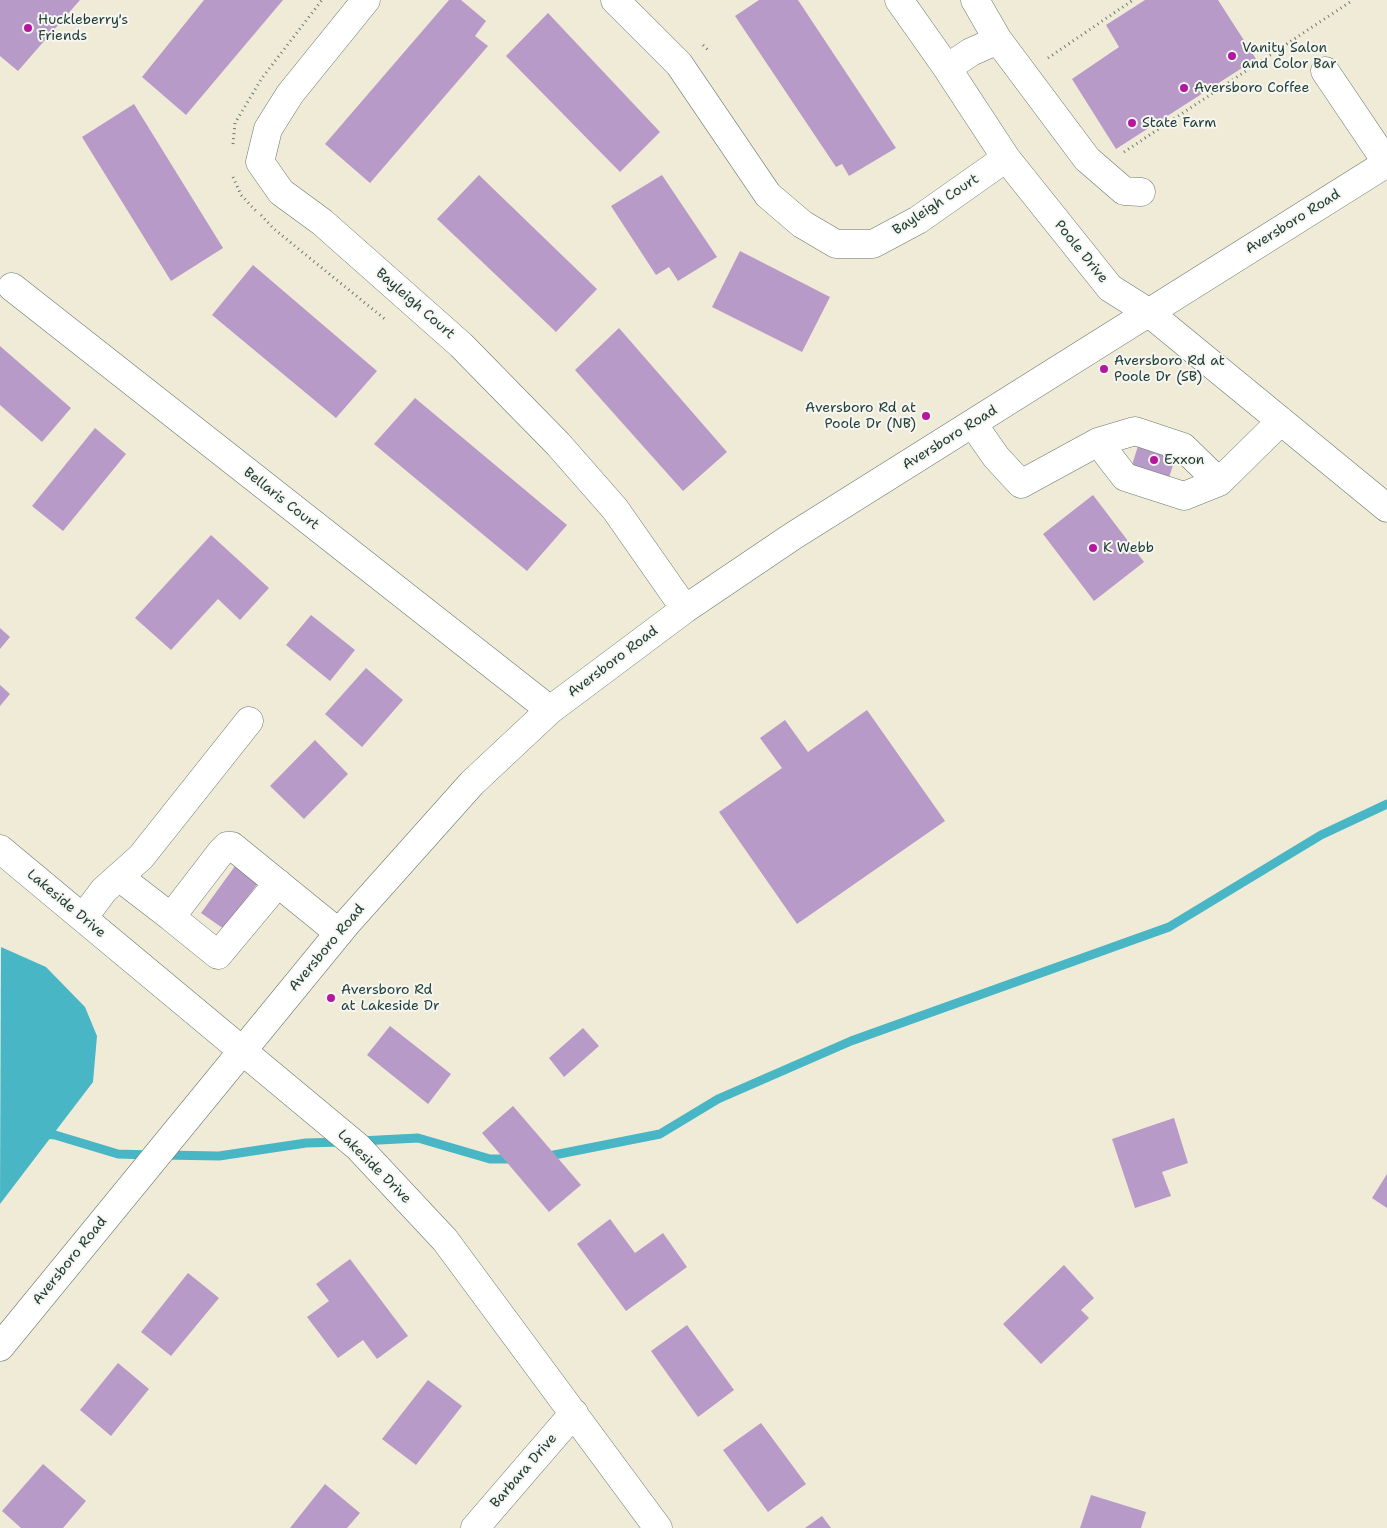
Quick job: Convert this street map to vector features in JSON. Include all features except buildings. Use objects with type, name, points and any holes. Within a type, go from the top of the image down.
[{"type":"street","name":"Bayleigh Court","points":[[366,0],[290,94],[268,129],[260,162],[281,192],[322,222],[461,345],[558,444],[615,509],[685,609]]},
{"type":"street","name":"Bayleigh Court","points":[[615,0],[678,64],[768,195],[802,224],[836,244],[873,244],[918,220],[1006,158]]},
{"type":"street","name":"Poole Drive","points":[[899,0],[947,68],[1006,158],[1110,288],[1148,312],[1387,508]]},
{"type":"street","points":[[975,0],[998,40],[1087,159],[1124,191],[1141,192]]},
{"type":"street","points":[[947,68],[971,52],[998,40]]},
{"type":"street","points":[[1326,71],[1387,163]]},
{"type":"street","name":"Aversboro Road","points":[[0,1347],[339,933],[472,783],[550,710],[685,609],[799,532],[1387,163]]},
{"type":"street","name":"Bellaris Court","points":[[12,287],[550,710]]},
{"type":"street","points":[[1098,442],[1125,477],[1184,496],[1219,482],[1281,421]]},
{"type":"street","points":[[973,424],[996,457],[1021,484],[1098,442],[1135,432],[1184,447],[1219,482]]},
{"type":"street","points":[[82,918],[104,890],[140,857],[249,721]]},
{"type":"street","points":[[171,918],[227,846],[232,846],[339,933]]},
{"type":"street","name":"Lakeside Drive","points":[[0,849],[358,1147],[445,1240],[658,1528]]},
{"type":"street","points":[[119,877],[218,955],[278,883]]},
{"type":"street","name":"Barbara Drive","points":[[475,1528],[574,1413]]},
{"type":"path","points":[[1052,64],[1047,56],[1133,0]]},
{"type":"path","points":[[1123,152],[1353,0]]},
{"type":"water","points":[[1,947],[46,967],[85,1007],[97,1036],[93,1082],[0,1204]]},
{"type":"waterway","points":[[544,1157],[660,1134],[718,1099],[851,1041],[1169,927],[1321,835],[1387,804]]},
{"type":"waterway","points":[[43,1134],[55,1135],[118,1154],[150,1155]]},
{"type":"waterway","points":[[360,1141],[418,1138],[490,1159],[516,1159]]},
{"type":"waterway","points":[[163,1155],[219,1156],[306,1143],[342,1142]]},
{"type":"place","name":"Huckleberry's Friends","points":[[28,28]]},
{"type":"place","name":"Vanity Salon and Color Bar","points":[[1232,56]]},
{"type":"place","name":"Aversboro Coffee","points":[[1184,88]]},
{"type":"place","name":"State Farm","points":[[1132,123]]},
{"type":"place","name":"Aversboro Rd at Poole Dr (SB)","points":[[1104,369]]},
{"type":"place","name":"Aversboro Rd at Poole Dr (NB)","points":[[926,416]]},
{"type":"place","name":"Exxon","points":[[1154,460]]},
{"type":"place","name":"K Webb","points":[[1093,548]]},
{"type":"place","name":"Aversboro Rd at Lakeside Dr","points":[[331,998]]}]
